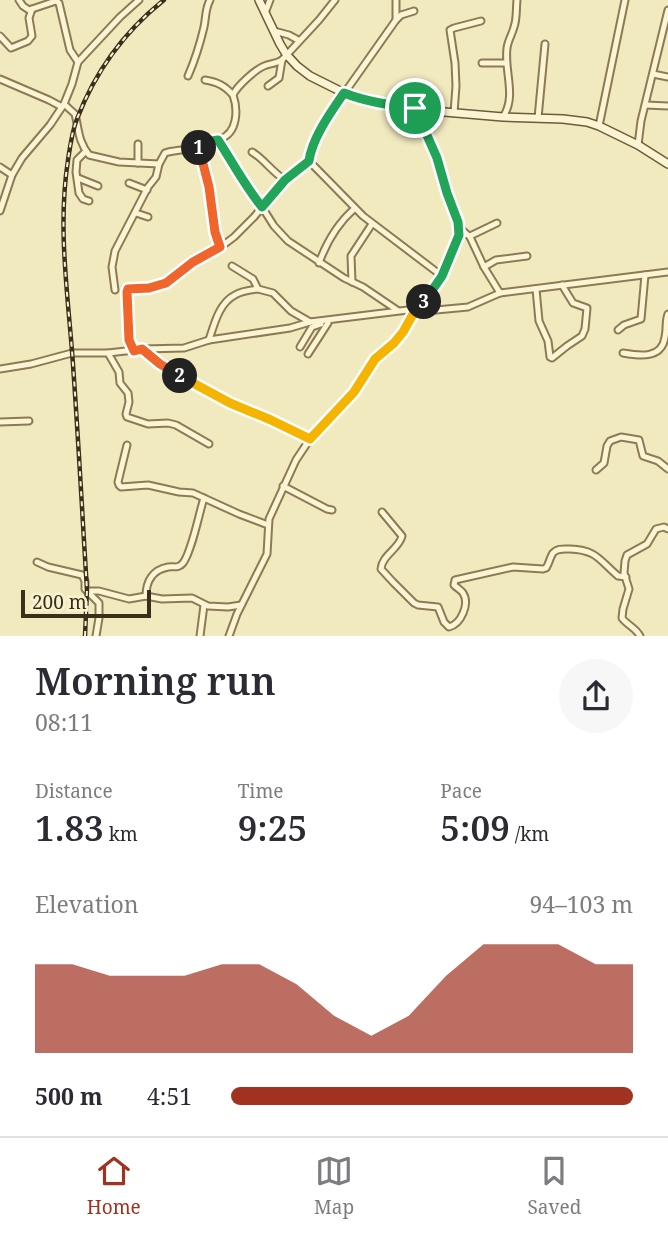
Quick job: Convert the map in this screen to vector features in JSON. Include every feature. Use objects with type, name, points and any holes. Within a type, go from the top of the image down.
[{"type":"main road","points":[[258,0],[284,57],[302,71],[344,93],[377,103],[454,113],[587,122],[638,145],[668,164]]},
{"type":"street","points":[[19,0],[27,9],[59,1],[70,50],[78,62]]},
{"type":"street","points":[[0,211],[12,175],[22,158],[63,105],[78,62],[139,0]]},
{"type":"street","points":[[188,76],[204,31],[210,0]]},
{"type":"street","points":[[265,13],[270,0]]},
{"type":"street","points":[[233,94],[237,87],[259,70],[284,57],[335,0]]},
{"type":"street","points":[[396,0],[396,20]]},
{"type":"street","points":[[503,117],[510,98],[507,47],[515,23],[517,0]]},
{"type":"street","points":[[599,126],[625,0]]},
{"type":"street","points":[[0,36],[11,48],[28,41],[32,36],[29,18],[32,9]]},
{"type":"street","points":[[638,145],[641,121],[665,35],[668,10]]},
{"type":"street","points":[[134,351],[128,333],[128,289],[149,288],[166,283],[193,262],[234,237],[285,180],[309,161],[324,122],[344,93],[396,20],[401,15],[414,11]]},
{"type":"street","points":[[454,113],[455,63],[450,30],[481,21]]},
{"type":"street","points":[[274,31],[298,40]]},
{"type":"street","points":[[538,118],[545,44]]},
{"type":"street","points":[[268,86],[279,78],[284,57]]},
{"type":"street","points":[[482,63],[506,63]]},
{"type":"street","points":[[653,74],[668,77]]},
{"type":"street","points":[[0,79],[63,105],[75,114],[77,131],[89,155],[119,162],[159,164]]},
{"type":"street","points":[[115,290],[112,261],[129,223],[156,177],[166,152],[218,140],[229,134],[234,124],[236,106],[233,94],[216,82],[205,80]]},
{"type":"street","points":[[646,105],[668,106]]},
{"type":"street","points":[[229,635],[267,554],[268,525],[296,460],[310,439],[354,392],[375,359],[403,332],[415,311],[442,276],[459,235],[460,228],[437,158],[415,108]]},
{"type":"street","points":[[218,140],[249,192],[288,242],[398,311]]},
{"type":"street","points":[[198,143],[220,247]]},
{"type":"street","points":[[138,144],[138,163]]},
{"type":"street","points":[[86,151],[77,162],[76,172],[79,193],[89,201]]},
{"type":"street","points":[[252,152],[261,158],[271,171],[285,180]]},
{"type":"street","points":[[309,161],[354,209],[442,276]]},
{"type":"street","points":[[0,167],[12,175]]},
{"type":"street","points":[[78,178],[98,186]]},
{"type":"street","points":[[129,183],[147,190]]},
{"type":"street","points":[[319,263],[332,233],[354,209]]},
{"type":"street","points":[[136,213],[148,218]]},
{"type":"street","points":[[470,236],[497,223]]},
{"type":"street","points":[[352,282],[351,256],[372,224]]},
{"type":"street","points":[[460,228],[470,236],[500,293]]},
{"type":"street","points":[[484,267],[496,260],[527,256]]},
{"type":"street","points":[[233,266],[253,279],[258,289]]},
{"type":"street","points":[[0,369],[72,353],[184,348],[209,340],[290,328],[310,322],[398,311],[468,307],[500,293],[668,272]]},
{"type":"street","points":[[618,330],[641,319],[645,275]]},
{"type":"street","points":[[536,289],[539,321],[552,358],[582,336],[587,315],[587,308],[572,303],[562,285]]},
{"type":"street","points":[[209,340],[217,317],[229,299],[235,294],[258,289],[273,293],[291,311],[310,322]]},
{"type":"street","points":[[623,353],[651,355],[658,351],[665,337],[668,314]]},
{"type":"street","points":[[300,347],[312,327],[340,318]]},
{"type":"street","points":[[308,354],[328,323]]},
{"type":"street","points":[[142,349],[160,364],[230,403],[310,439]]},
{"type":"street","points":[[108,353],[119,372],[120,383],[128,393],[127,417],[148,424],[176,425],[209,443]]},
{"type":"street","points":[[0,422],[29,421]]},
{"type":"street","points":[[596,470],[604,463],[610,441],[621,437],[639,440],[643,456],[663,463],[668,469]]},
{"type":"street","points":[[127,446],[119,485],[121,487],[153,486],[193,493],[268,525]]},
{"type":"street","points":[[284,486],[332,510]]},
{"type":"street","points":[[146,596],[147,583],[151,576],[182,564],[204,498]]},
{"type":"street","points":[[382,512],[402,536],[401,542],[382,561],[382,569],[414,603],[438,607],[449,627],[458,623],[465,598],[454,585],[455,580],[513,567],[537,570],[546,568],[556,550],[587,551],[618,576],[626,577]]},
{"type":"street","points":[[640,635],[622,618],[629,589],[624,568],[628,555],[647,544],[656,529],[668,529]]},
{"type":"street","points":[[37,562],[81,574],[85,588],[99,603],[96,635]]},
{"type":"street","points":[[88,591],[129,599],[146,596],[162,599],[195,598],[204,605],[242,605]]},
{"type":"street","points":[[200,635],[204,605]]},
{"type":"railway","points":[[85,636],[87,590],[64,256],[65,184],[72,134],[93,85],[124,39],[164,0]]},
{"type":"route","points":[[344,93],[377,103],[415,108],[437,158],[460,228],[459,235],[442,276],[416,309],[403,332],[375,359],[354,392],[310,439],[230,403],[160,364],[142,349],[134,351],[128,333],[128,289],[149,288],[166,283],[193,262],[220,247],[198,143],[218,140],[249,192],[262,207],[285,180],[309,161],[324,122],[344,93]]}]
